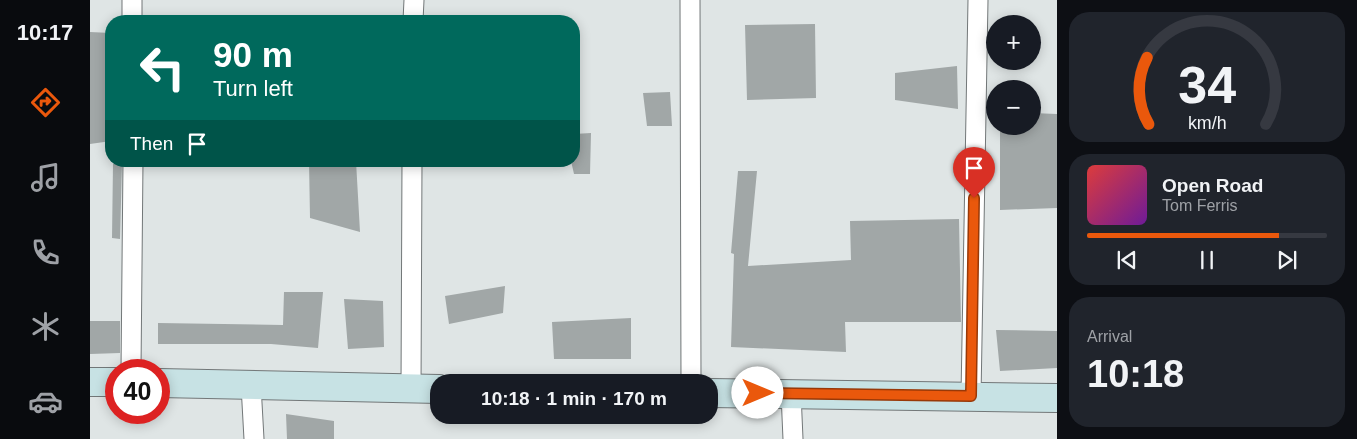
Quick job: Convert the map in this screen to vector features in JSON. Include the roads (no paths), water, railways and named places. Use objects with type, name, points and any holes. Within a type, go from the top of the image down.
[{"type":"street","points":[[132,0],[132,15]]},
{"type":"street","points":[[413,15],[414,0]]},
{"type":"street","points":[[690,0],[691,374]]},
{"type":"street","points":[[971,396],[978,0]]},
{"type":"street","points":[[130,359],[133,167]]},
{"type":"street","points":[[411,389],[412,167]]},
{"type":"street","points":[[90,382],[105,382]]},
{"type":"street","points":[[170,383],[430,389]]},
{"type":"street","points":[[251,385],[254,439]]},
{"type":"street","points":[[791,393],[793,439]]},
{"type":"street","points":[[718,394],[791,393],[1057,398]]}]
